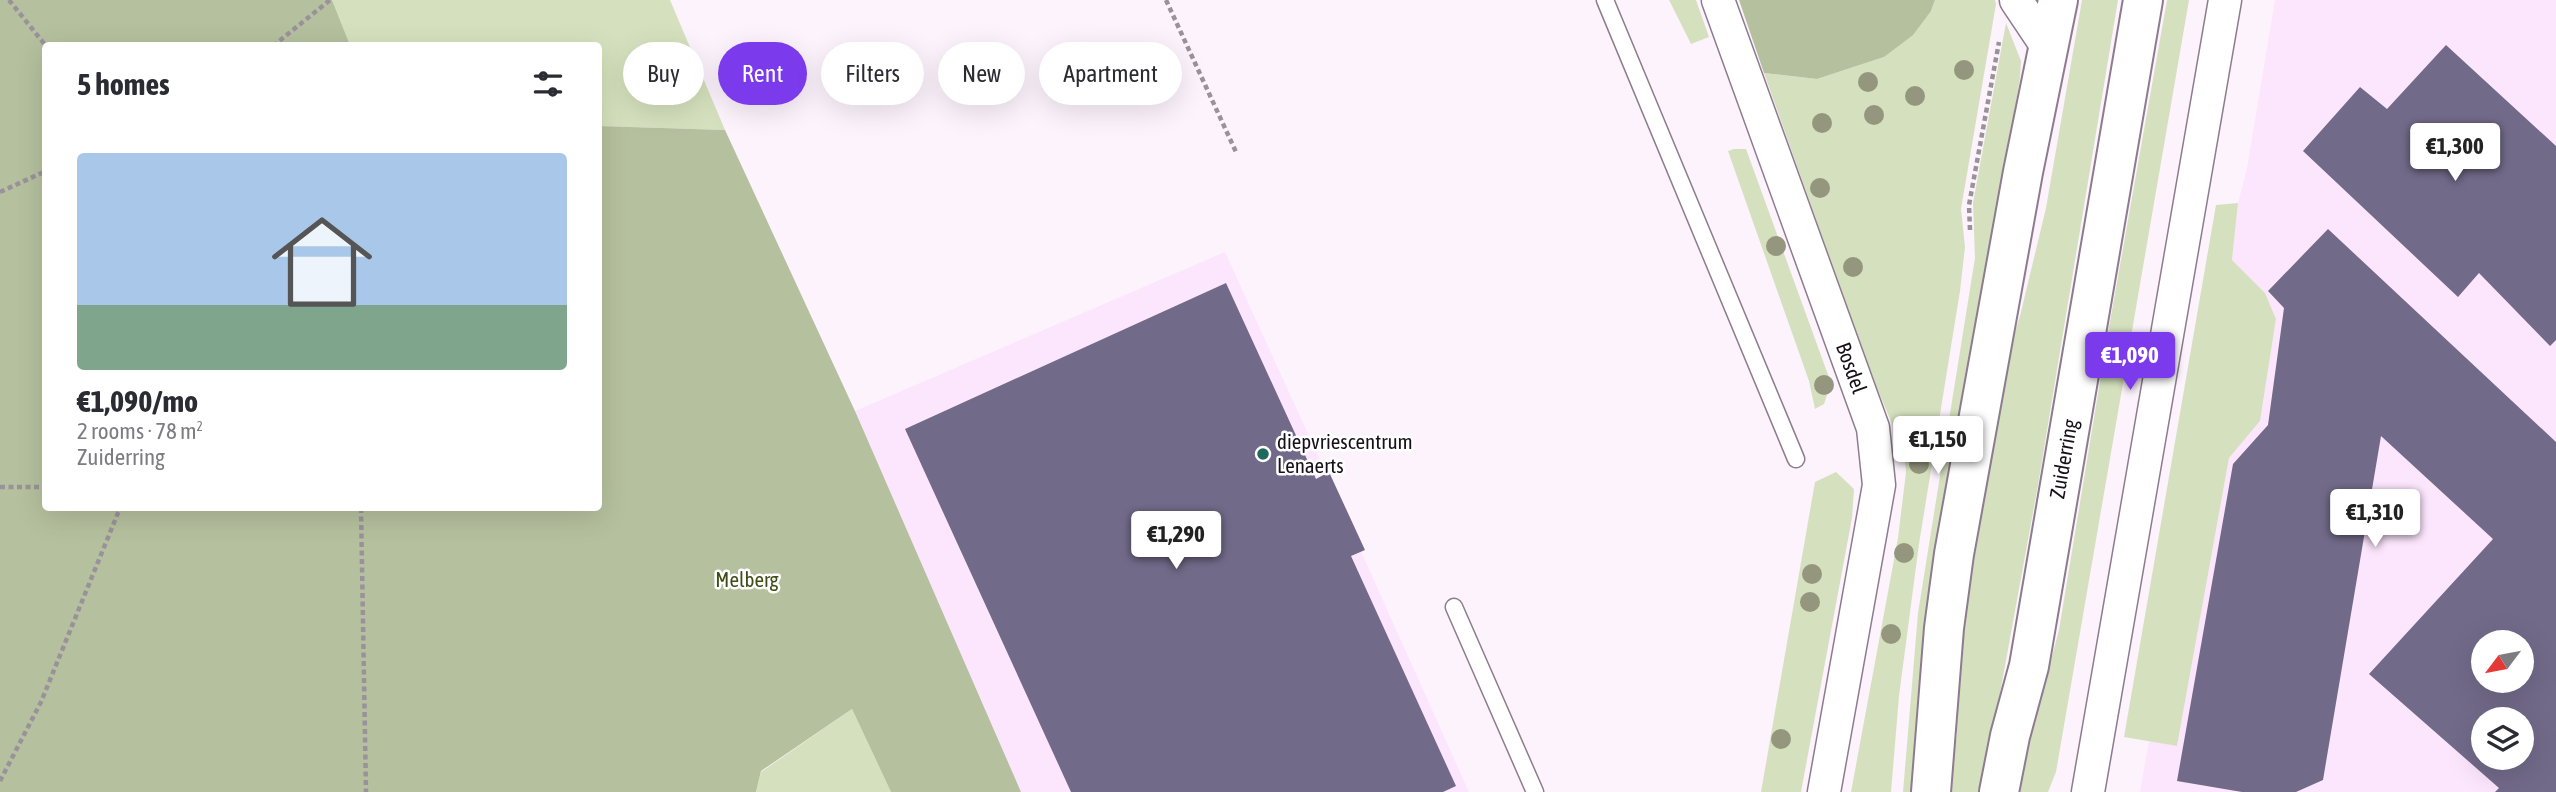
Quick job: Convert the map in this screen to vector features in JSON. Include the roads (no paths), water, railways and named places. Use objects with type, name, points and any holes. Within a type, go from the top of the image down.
[{"type":"main road","points":[[1931,792],[1944,628],[1954,554],[2058,0]]},
{"type":"main road","name":"Zuiderring","points":[[1999,792],[2010,736],[2029,666],[2144,0]]},
{"type":"street","name":"Bosdel","points":[[1718,0],[1873,428],[1879,485],[1824,792]]},
{"type":"street","points":[[2016,0],[2050,51]]},
{"type":"street","points":[[2088,792],[2225,0]]},
{"type":"lane","points":[[1605,0],[1796,459]]},
{"type":"lane","points":[[1454,607],[1535,792]]},
{"type":"place","name":"diepvriescentrum Lenaerts","points":[[1263,454]]},
{"type":"park label","name":"Melberg","points":[[747,580]]}]
